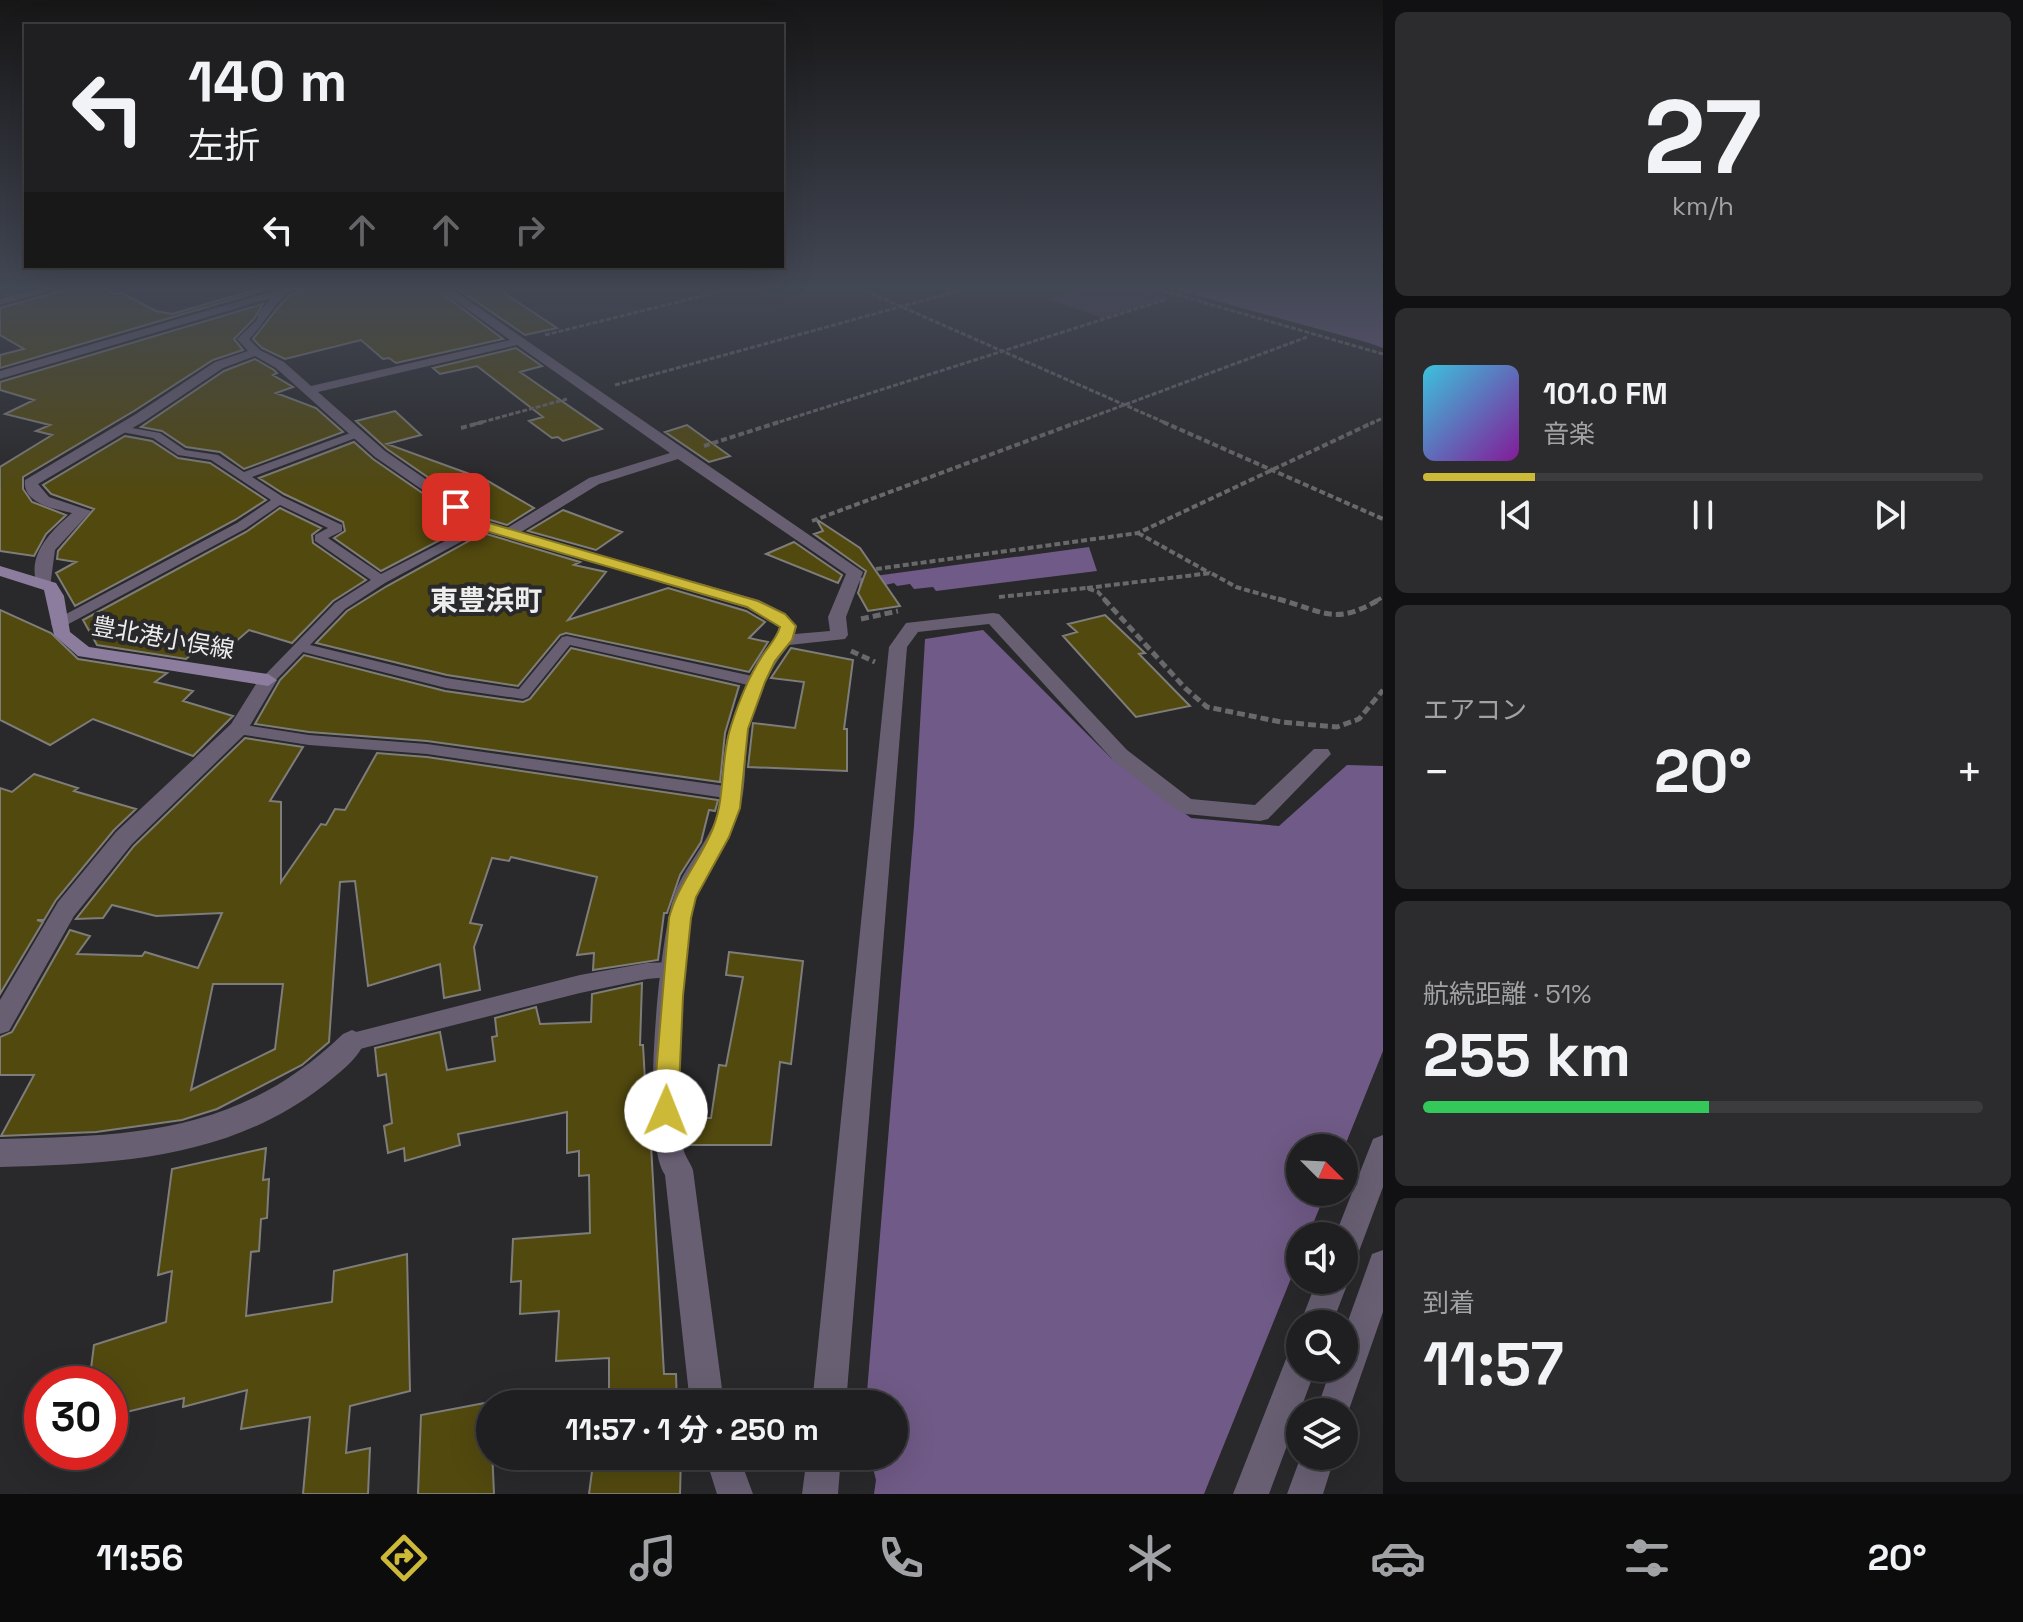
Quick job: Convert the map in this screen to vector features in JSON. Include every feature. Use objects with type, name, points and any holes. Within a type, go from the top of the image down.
[{"type":"main road","points":[[0,571],[44,583]]},
{"type":"main road","name":"豊北港小俣線","points":[[44,583],[54,592],[58,624],[64,641],[84,652],[118,660],[268,680]]},
{"type":"street","points":[[0,375],[69,355]]},
{"type":"street","points":[[44,583],[42,569],[46,550],[83,511],[39,497],[30,483],[219,365],[248,355]]},
{"type":"street","points":[[261,355],[280,365],[357,434],[484,526],[753,604],[779,617],[788,626],[784,640],[768,659],[757,682],[739,729],[730,808],[719,837],[685,896],[674,970],[667,1047],[666,1111],[671,1159],[679,1170],[705,1390]]},
{"type":"street","points":[[307,391],[462,355]]},
{"type":"street","points":[[539,355],[789,530],[855,572],[837,617],[839,635],[784,640]]},
{"type":"street","points":[[509,533],[594,481],[680,454]]},
{"type":"street","points":[[830,1390],[898,647],[912,627],[993,618],[1120,755],[1186,806],[1260,813],[1321,754]]},
{"type":"street","points":[[0,1023],[75,897],[124,838],[238,729],[268,680]]},
{"type":"street","points":[[0,1153],[113,1150],[222,1126],[261,1110],[303,1085],[334,1063],[352,1042]]},
{"type":"street","points":[[1355,1222],[1383,1149]]},
{"type":"street","points":[[1338,1398],[1383,1265]]},
{"type":"street","points":[[1251,1494],[1294,1382]]},
{"type":"street","points":[[727,1470],[735,1494]]},
{"type":"street","points":[[820,1494],[823,1470]]},
{"type":"street","points":[[1305,1494],[1313,1470]]},
{"type":"lane","points":[[121,429],[156,435],[182,453],[214,457],[246,475],[279,500],[338,528],[319,538],[380,580]]},
{"type":"lane","points":[[246,475],[357,434]]},
{"type":"lane","points":[[58,624],[241,526],[279,500]]},
{"type":"lane","points":[[268,680],[340,606],[380,580],[484,526]]},
{"type":"lane","points":[[300,647],[446,683],[523,694],[567,640],[757,682]]},
{"type":"lane","points":[[238,729],[309,740],[427,749],[732,793]]},
{"type":"lane","points":[[352,1042],[580,984],[647,971],[674,970]]},
{"type":"path","points":[[461,428],[727,355]]},
{"type":"path","points":[[680,454],[993,355]]},
{"type":"path","points":[[1008,355],[1383,519]]},
{"type":"path","points":[[789,530],[1259,355]]},
{"type":"path","points":[[855,572],[1138,533],[1383,418]]},
{"type":"path","points":[[1138,533],[1236,587],[1341,617],[1358,612],[1383,597]]},
{"type":"path","points":[[996,597],[1211,573]]},
{"type":"path","points":[[1086,588],[1104,596],[1185,688],[1207,707],[1281,722],[1337,727],[1359,719],[1383,690]]},
{"type":"path","points":[[896,671],[846,650],[839,635],[853,621],[911,608]]},
{"type":"shaded area","points":[[1089,547],[1097,571],[936,591],[933,587],[914,589],[910,584],[897,586],[894,583],[859,591],[860,578]]},
{"type":"shaded area","points":[[983,630],[1111,758],[1191,818],[1279,826],[1347,765],[1383,766],[1383,1051],[1350,1134],[1286,1134],[1286,1206],[1320,1206],[1314,1222],[1286,1222],[1286,1291],[1204,1494],[874,1494],[874,1470],[908,1470],[908,1390],[867,1390],[914,826],[925,639]]},
{"type":"building","points":[[1,355],[45,355],[0,368]]},
{"type":"building","points":[[92,355],[229,355],[213,360],[23,477],[23,489],[32,502],[66,515],[46,534],[34,556],[0,551],[0,467],[52,435],[36,431],[50,425],[5,414],[34,400],[0,390],[0,382]]},
{"type":"building","points":[[276,355],[302,355],[285,359]]},
{"type":"building","points":[[378,355],[433,355],[396,363],[389,358],[383,359]]},
{"type":"building","points":[[488,355],[526,355],[542,366],[520,372],[602,429],[563,441],[558,437],[552,438],[529,421],[543,417],[477,366],[440,374],[433,368]]},
{"type":"building","points":[[255,359],[274,370],[277,373],[273,375],[293,387],[276,393],[316,408],[343,432],[244,469],[220,452],[186,447],[162,431],[141,427],[224,371]]},
{"type":"building","points":[[395,411],[421,435],[387,444],[486,480],[534,508],[507,525],[490,520],[387,449],[356,421]]},
{"type":"building","points":[[687,425],[730,456],[709,462],[665,432]]},
{"type":"building","points":[[125,436],[152,441],[178,458],[210,463],[266,500],[235,520],[75,606],[56,573],[76,562],[57,559],[58,551],[94,509],[51,494],[43,485]]},
{"type":"building","points":[[354,442],[373,459],[469,525],[381,571],[334,538],[345,531],[343,522],[284,494],[259,478]]},
{"type":"building","points":[[280,508],[321,528],[312,535],[313,543],[366,580],[333,601],[292,643],[249,630],[226,650],[204,644],[186,659],[97,645],[83,620],[246,532]]},
{"type":"building","points":[[563,510],[622,532],[596,550],[528,531]]},
{"type":"building","points":[[816,519],[860,548],[900,606],[868,611],[858,593],[866,571],[814,534],[823,531]]},
{"type":"building","points":[[483,533],[580,562],[574,565],[606,572],[568,620],[668,588],[746,611],[765,622],[749,638],[768,642],[749,672],[566,633],[560,635],[518,686],[447,675],[316,643],[347,611]]},
{"type":"building","points":[[794,542],[842,575],[838,583],[766,554]]},
{"type":"building","points":[[0,610],[51,633],[78,659],[167,673],[155,682],[193,691],[183,701],[233,716],[193,756],[93,719],[50,745],[0,720]]},
{"type":"building","points":[[1105,615],[1145,653],[1139,654],[1190,706],[1136,717],[1063,636],[1077,632],[1068,624]]},
{"type":"building","points":[[571,648],[739,686],[725,733],[720,782],[427,741],[309,732],[255,724],[280,680],[304,655],[445,691],[523,702],[530,699]]},
{"type":"building","points":[[791,648],[853,660],[844,729],[847,729],[847,771],[748,767],[753,723],[795,728],[804,682],[771,678]]},
{"type":"building","points":[[245,738],[303,747],[270,801],[281,802],[281,882],[321,824],[326,825],[335,809],[345,810],[377,753],[427,757],[718,800],[715,811],[709,810],[701,842],[680,875],[667,913],[664,913],[658,960],[593,970],[594,953],[577,955],[597,877],[511,857],[509,861],[492,858],[470,923],[482,925],[474,947],[480,990],[444,998],[440,964],[368,986],[355,881],[340,882],[329,1042],[302,1065],[217,1109],[182,1120],[96,1132],[1,1136],[34,1075],[0,1075],[0,1037],[12,1032],[70,930],[90,936],[77,954],[142,956],[145,952],[198,968],[222,913],[156,916],[112,905],[103,918],[76,919],[134,846]],"holes":[[[213,984],[283,984],[275,1049],[191,1090]]]},
{"type":"building","points":[[34,774],[78,788],[74,791],[136,809],[114,830],[56,900],[44,920],[37,920],[43,922],[0,994],[0,788],[12,792]]},
{"type":"building","points":[[729,952],[803,961],[791,1064],[780,1062],[771,1145],[686,1145],[683,1118],[711,1118],[719,1065],[726,1066],[743,977],[726,975]]},
{"type":"building","points":[[642,983],[640,1045],[643,1045],[647,1116],[651,1118],[653,1145],[664,1374],[676,1374],[677,1390],[609,1390],[609,1358],[556,1361],[559,1311],[520,1314],[521,1281],[511,1282],[513,1239],[590,1233],[589,1175],[579,1176],[579,1151],[567,1153],[567,1112],[458,1134],[460,1145],[405,1161],[404,1148],[388,1153],[384,1126],[392,1123],[386,1074],[378,1076],[375,1048],[440,1032],[447,1070],[495,1061],[492,1037],[497,1036],[495,1018],[536,1007],[540,1024],[591,1022],[592,994]]},
{"type":"building","points":[[266,1148],[263,1180],[269,1179],[267,1218],[261,1219],[259,1251],[251,1252],[246,1316],[332,1302],[334,1271],[407,1254],[410,1391],[350,1406],[346,1453],[370,1448],[368,1494],[303,1494],[310,1417],[241,1429],[247,1390],[183,1407],[184,1398],[128,1412],[128,1366],[91,1366],[94,1345],[166,1322],[172,1271],[158,1275],[172,1169]]},
{"type":"building","points":[[476,1405],[476,1470],[493,1470],[494,1494],[418,1494],[421,1415]]},
{"type":"building","points":[[592,1470],[681,1470],[680,1494],[589,1494]]},
{"type":"district","name":"東豊浜町","points":[[486,600]]},
{"type":"route","points":[[456,507],[484,526],[753,604],[779,617],[788,626],[784,640],[768,659],[757,682],[739,729],[730,808],[719,837],[685,896],[667,1047],[666,1111]]}]
